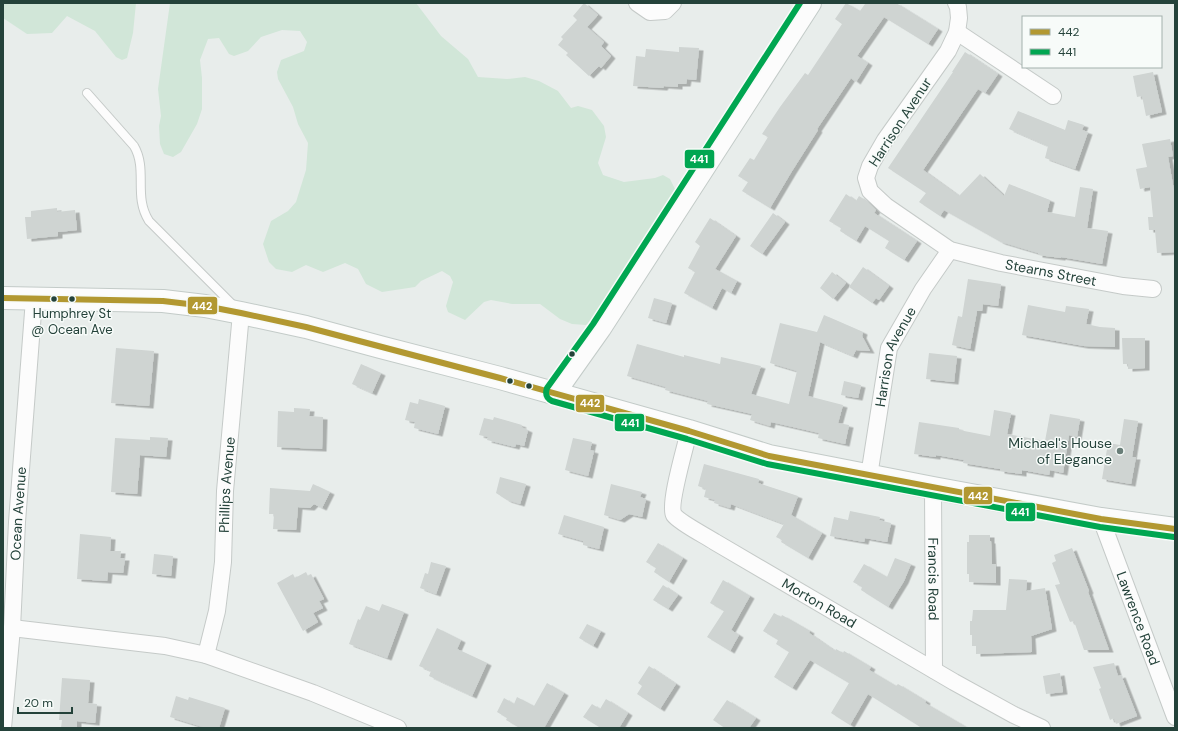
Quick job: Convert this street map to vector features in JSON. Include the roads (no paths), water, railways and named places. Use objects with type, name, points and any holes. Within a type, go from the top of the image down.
[{"type":"main road","points":[[554,393],[612,309],[810,3]]},
{"type":"main road","points":[[3,298],[163,301],[205,306],[241,313],[306,327],[554,393],[689,431],[769,456],[1101,519],[1175,529]]},
{"type":"street","points":[[637,3],[650,12],[665,10],[673,3]]},
{"type":"street","points":[[956,3],[959,18],[957,32],[1053,96]]},
{"type":"street","name":"Harrison Avenur","points":[[950,250],[886,206],[870,191],[866,178],[870,166],[886,140],[948,51],[957,32]]},
{"type":"street","name":"Stearns Street","points":[[950,250],[1016,266],[1116,285],[1153,289]]},
{"type":"street","name":"Harrison Avenue","points":[[868,476],[889,348],[923,289],[950,250]]},
{"type":"street","name":"Ocean Avenue","points":[[4,728],[12,628],[17,522],[34,299]]},
{"type":"street","name":"Phillips Avenue","points":[[206,655],[217,611],[222,562],[225,491],[241,313]]},
{"type":"street","name":"Morton Road","points":[[689,431],[672,507],[674,514],[681,520],[715,542],[934,670],[1014,716],[1042,728]]},
{"type":"street","name":"Francis Road","points":[[932,488],[934,670]]},
{"type":"street","name":"Lawrence Road","points":[[1101,519],[1175,718]]},
{"type":"street","points":[[12,628],[165,646],[206,655],[307,691],[398,728]]},
{"type":"lane","points":[[87,93],[134,146],[138,153],[140,161],[142,204],[144,213],[149,221],[241,313]]},
{"type":"place","name":"Humphrey St @ Ocean Ave","points":[[72,299]]},
{"type":"place","name":"Michael's House of Elegance","points":[[1120,451]]}]
